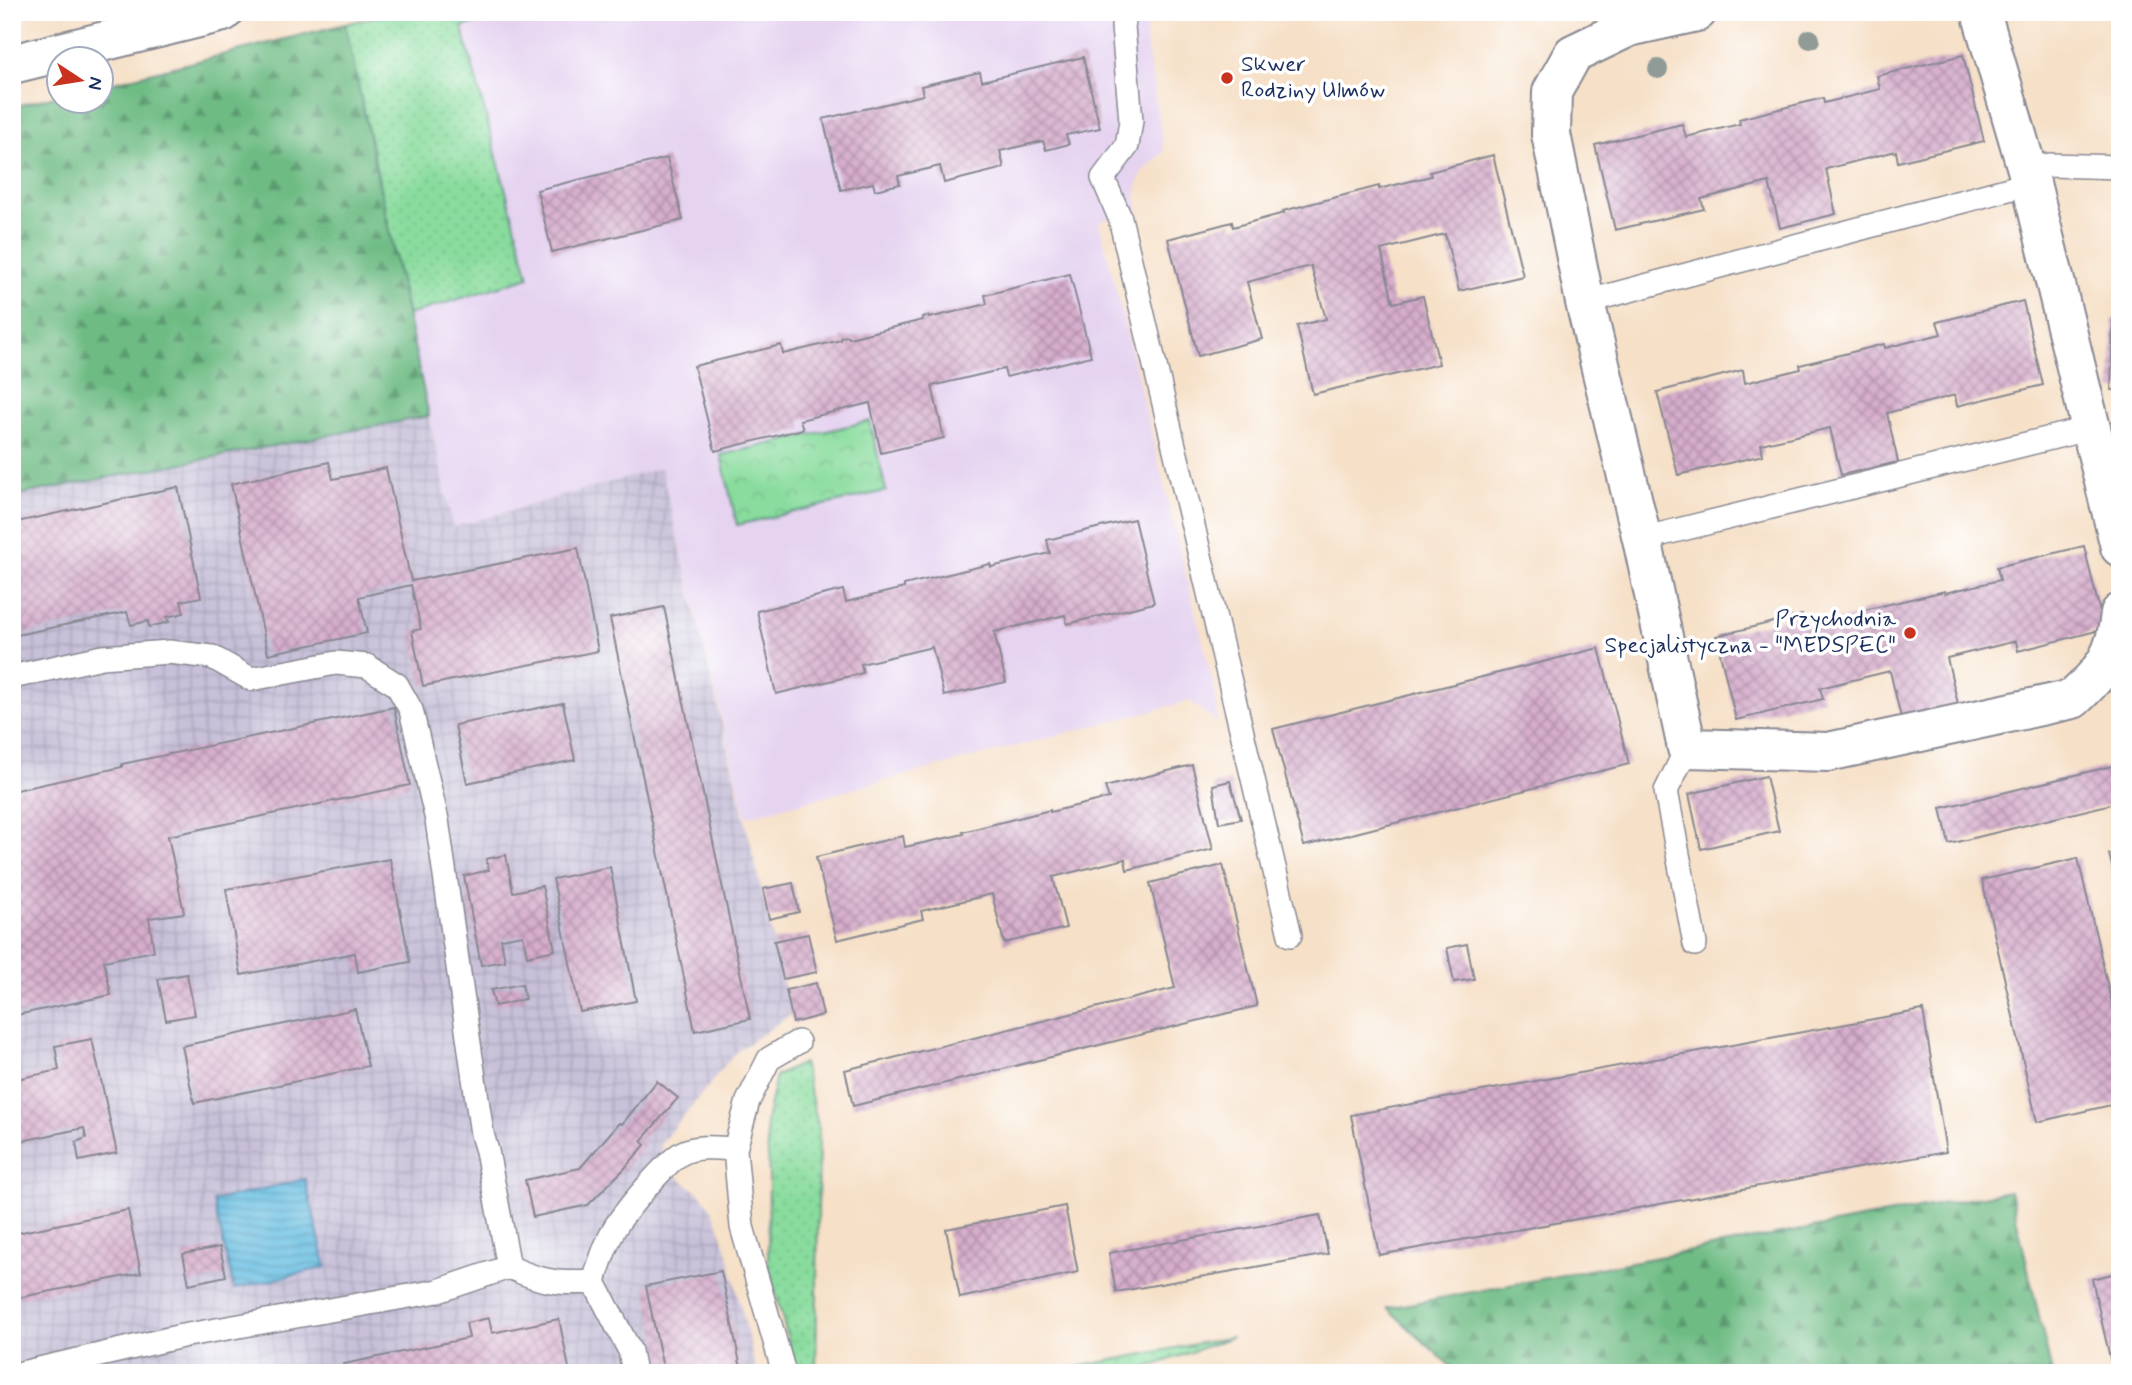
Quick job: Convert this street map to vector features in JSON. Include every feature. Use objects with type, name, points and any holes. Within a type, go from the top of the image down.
[{"type":"street","points":[[12,64],[223,12]]},
{"type":"street","points":[[1696,12],[1629,27],[1573,54],[1552,92],[1551,134],[1585,302],[1642,539],[1687,748],[1828,752],[2073,699],[2099,675],[2118,637],[2120,612]]},
{"type":"street","points":[[1981,12],[2029,176],[2120,547]]},
{"type":"lane","points":[[1126,12],[1123,26],[1131,121],[1128,146],[1103,178],[1120,218],[1290,934]]},
{"type":"lane","points":[[1585,302],[2029,176],[2050,165],[2120,167]]},
{"type":"lane","points":[[1642,539],[2091,428]]},
{"type":"lane","points":[[12,677],[102,657],[169,652],[212,657],[251,679],[336,663],[368,666],[397,685],[411,710],[437,820],[482,1134],[509,1267]]},
{"type":"lane","points":[[1687,748],[1666,791],[1695,944]]},
{"type":"lane","points":[[784,1373],[742,1227],[735,1149],[748,1101],[769,1059],[798,1042]]},
{"type":"lane","points":[[634,1373],[630,1351],[594,1282],[602,1254],[615,1227],[668,1163],[683,1152],[702,1148],[735,1149]]},
{"type":"lane","points":[[22,1373],[182,1336],[438,1291],[509,1267],[538,1280],[566,1284],[594,1282]]},
{"type":"shaded area","points":[[515,12],[1146,12],[1146,42],[1164,152],[1144,170],[1138,183],[1136,197],[1139,212],[1099,221],[1215,692],[1218,722],[1189,701],[746,817],[661,468],[453,527],[408,315],[529,276],[462,26]]},
{"type":"shaded area","points":[[429,416],[453,527],[661,468],[791,1014],[736,1052],[661,1143],[662,1166],[702,1195],[715,1215],[727,1250],[757,1373],[12,1373],[12,496]]},
{"type":"green space","points":[[396,12],[514,12],[462,27],[529,277],[408,315],[345,24]]},
{"type":"green space","points":[[345,24],[429,416],[12,496],[12,107],[46,98],[46,116],[116,116],[116,81]]},
{"type":"green space","points":[[870,421],[886,491],[737,525],[721,455]]},
{"type":"green space","points":[[803,1063],[819,1129],[816,1373],[797,1373],[768,1264],[769,1175],[766,1121],[776,1076]]},
{"type":"green space","points":[[2010,1191],[2052,1373],[1458,1373],[1387,1308]]},
{"type":"green space","points":[[1232,1337],[1133,1373],[1045,1373]]},
{"type":"water","points":[[305,1179],[326,1267],[234,1289],[213,1201]]},
{"type":"building","points":[[1963,55],[1984,141],[1898,162],[1896,151],[1826,169],[1836,214],[1780,228],[1769,182],[1701,199],[1704,209],[1615,230],[1595,145],[1682,124],[1686,137],[1740,124],[1739,119],[1823,98],[1824,103],[1880,89],[1877,76]]},
{"type":"building","points":[[1083,57],[1100,128],[1066,135],[1069,144],[1046,150],[1043,141],[1000,151],[1004,168],[944,183],[940,166],[898,176],[900,184],[875,190],[873,183],[841,190],[823,119],[923,95],[921,86],[980,72],[982,81]]},
{"type":"building","points":[[1493,155],[1523,276],[1459,291],[1445,234],[1381,250],[1393,303],[1423,296],[1439,364],[1313,394],[1297,326],[1326,319],[1311,266],[1247,282],[1262,339],[1198,356],[1168,239],[1232,222],[1233,227],[1379,186],[1379,189],[1431,176],[1430,172]]},
{"type":"building","points":[[667,158],[683,220],[552,252],[537,190]]},
{"type":"building","points":[[1070,274],[1091,356],[1006,377],[1004,369],[932,386],[944,438],[881,453],[870,403],[800,420],[803,429],[715,451],[694,366],[781,345],[783,354],[841,340],[841,337],[849,338],[923,320],[922,317],[929,318],[987,304],[985,295]]},
{"type":"building","points":[[2023,301],[2043,385],[1957,406],[1955,395],[1887,413],[1898,462],[1841,475],[1830,428],[1761,444],[1763,455],[1678,475],[1657,392],[1743,370],[1745,383],[1801,369],[1800,365],[1884,344],[1885,348],[1941,334],[1937,322]]},
{"type":"building","points":[[2113,319],[2120,319],[2120,390],[2111,390]]},
{"type":"building","points":[[329,462],[333,479],[386,468],[411,581],[578,548],[598,651],[423,686],[412,631],[421,629],[411,585],[359,597],[367,633],[268,654],[231,484]]},
{"type":"building","points":[[178,487],[201,597],[181,601],[184,613],[167,617],[169,622],[149,627],[148,621],[131,625],[127,612],[12,636],[12,523]]},
{"type":"building","points":[[1134,519],[1154,603],[1067,624],[1065,615],[994,632],[1006,682],[944,696],[932,647],[861,664],[863,673],[776,694],[757,611],[843,590],[846,602],[990,564],[991,567],[1050,553],[1047,540]]},
{"type":"building","name":"Przychodnia Specjalistyczna - \"MEDSPEC\"","points":[[2084,546],[2104,629],[2018,651],[2016,641],[1947,658],[1958,704],[1901,718],[1890,671],[1820,688],[1823,699],[1736,720],[1716,636],[1802,615],[1806,628],[1861,615],[1860,611],[2000,580],[1997,567]]},
{"type":"building","points":[[664,607],[750,1019],[695,1031],[610,618]]},
{"type":"building","points":[[1599,648],[1629,764],[1304,846],[1273,729]]},
{"type":"building","points":[[563,703],[575,760],[467,783],[455,725]]},
{"type":"building","points":[[394,707],[410,785],[168,836],[184,913],[149,918],[154,951],[104,961],[111,995],[12,1016],[12,791],[122,767],[122,764]]},
{"type":"building","points":[[2120,764],[2120,802],[1949,844],[1941,808]]},
{"type":"building","points":[[1192,765],[1213,849],[1127,870],[1125,859],[1053,877],[1066,928],[1004,943],[992,894],[921,911],[923,919],[837,940],[816,857],[903,836],[905,847],[964,834],[963,832],[1050,810],[1109,798],[1105,787]]},
{"type":"building","points":[[1766,776],[1779,831],[1701,849],[1689,794]]},
{"type":"building","points":[[1230,781],[1241,819],[1219,823],[1213,785]]},
{"type":"building","points":[[2120,852],[2120,894],[2119,894],[2109,854]]},
{"type":"building","points":[[506,855],[513,892],[542,886],[555,950],[527,956],[523,935],[501,939],[505,961],[481,965],[464,876],[489,870],[486,859]]},
{"type":"building","points":[[2078,858],[2120,1039],[2120,1103],[2037,1122],[1982,880]]},
{"type":"building","points":[[390,859],[410,962],[358,972],[355,953],[241,975],[226,889]]},
{"type":"building","points":[[1223,865],[1257,1006],[853,1106],[845,1070],[1175,988],[1150,883]]},
{"type":"building","points":[[610,867],[636,1001],[580,1012],[553,879]]},
{"type":"building","points":[[793,883],[799,912],[769,919],[763,889]]},
{"type":"building","points":[[808,934],[817,972],[783,979],[774,941]]},
{"type":"building","points":[[1467,944],[1474,979],[1454,982],[1447,948]]},
{"type":"building","points":[[187,974],[195,1015],[166,1020],[158,979]]},
{"type":"building","points":[[816,983],[823,1015],[793,1023],[786,990]]},
{"type":"building","points":[[522,984],[525,999],[495,1006],[491,990]]},
{"type":"building","points":[[355,1009],[368,1066],[194,1103],[182,1046]]},
{"type":"building","points":[[1923,1010],[1946,1152],[1379,1255],[1351,1115]]},
{"type":"building","points":[[92,1039],[117,1153],[79,1161],[76,1142],[86,1138],[84,1128],[12,1143],[12,1080],[59,1070],[55,1046]]},
{"type":"building","points":[[657,1081],[678,1098],[641,1141],[645,1145],[624,1169],[588,1205],[533,1217],[525,1180],[580,1168],[619,1123],[622,1124]]},
{"type":"building","points":[[1065,1206],[1078,1272],[960,1298],[946,1229]]},
{"type":"building","points":[[128,1210],[141,1273],[12,1299],[12,1234]]},
{"type":"building","points":[[1320,1215],[1328,1254],[1116,1292],[1109,1253]]},
{"type":"building","points":[[220,1247],[226,1276],[189,1284],[183,1254]]},
{"type":"building","points":[[721,1271],[742,1373],[664,1373],[646,1286]]},
{"type":"building","points":[[2120,1272],[2120,1365],[2112,1367],[2092,1279]]},
{"type":"building","points":[[489,1318],[492,1333],[559,1319],[570,1373],[346,1373],[344,1364],[469,1338],[466,1323]]},
{"type":"place","name":"Skwer Rodziny Ulmów","points":[[1227,78]]},
{"type":"place","name":"Przychodnia Specjalistyczna - \"MEDSPEC\"","points":[[1910,633]]}]
